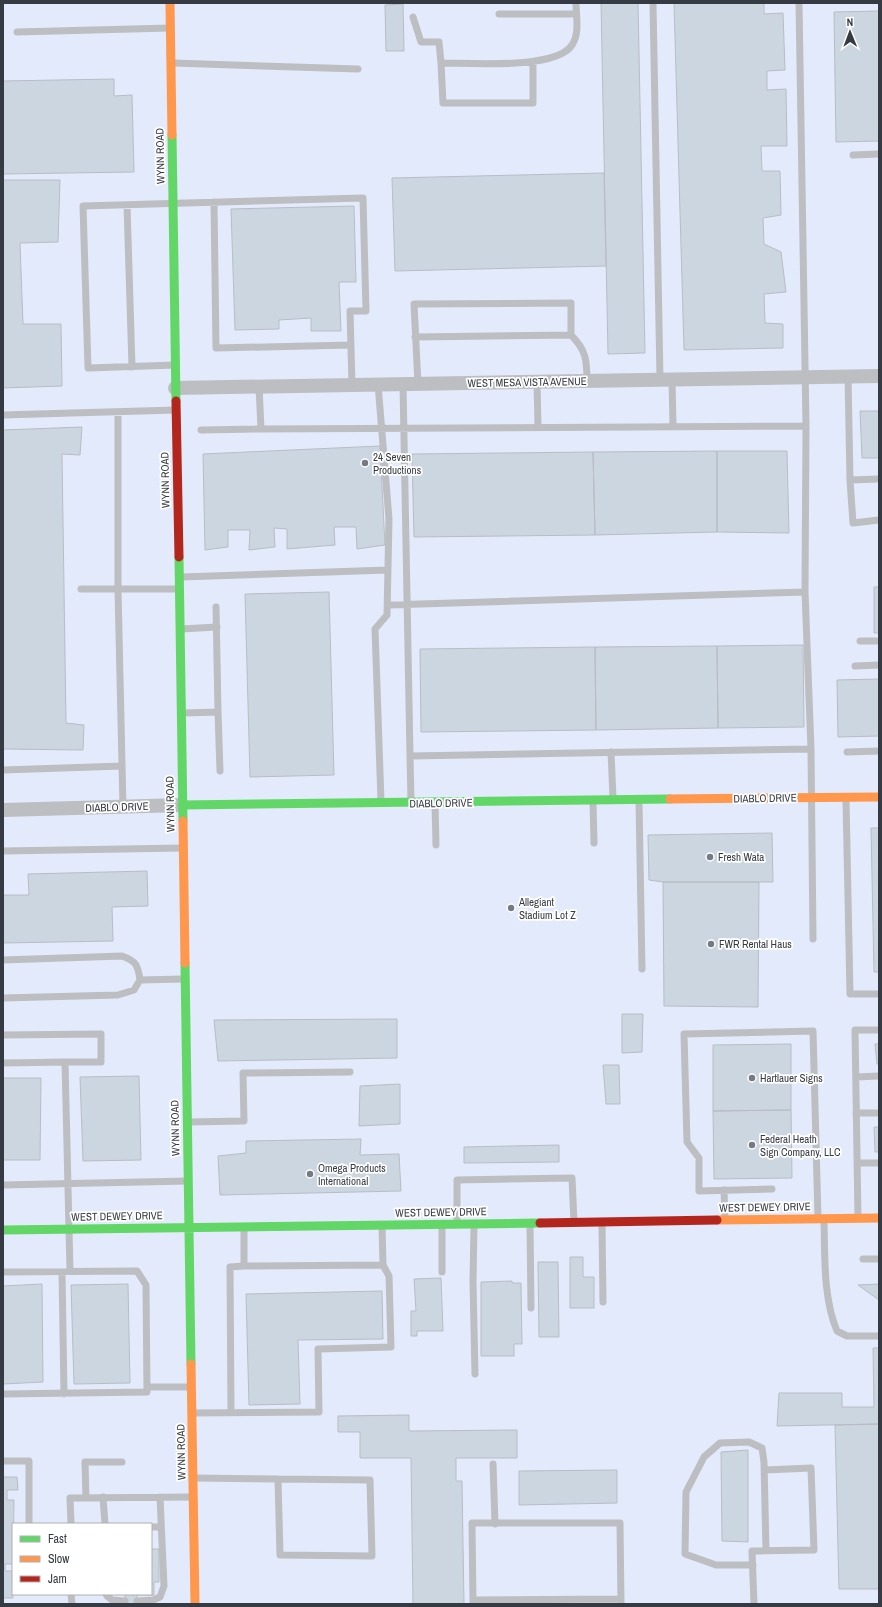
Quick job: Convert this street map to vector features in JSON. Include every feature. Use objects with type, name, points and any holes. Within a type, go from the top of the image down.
[{"type":"street","name":"WYNN ROAD","points":[[170,3],[195,1604]]},
{"type":"street","name":"WEST MESA VISTA AVENUE","points":[[175,388],[879,376]]},
{"type":"street","name":"DIABLO DRIVE","points":[[3,810],[182,806],[593,801],[639,799],[879,797]]},
{"type":"street","name":"WEST DEWEY DRIVE","points":[[3,1230],[879,1218]]},
{"type":"lane","points":[[441,63],[532,63],[562,53],[572,46],[577,34],[576,3]]},
{"type":"lane","points":[[653,3],[666,379],[674,427]]},
{"type":"lane","points":[[799,3],[806,377],[805,592],[811,749],[813,939]]},
{"type":"lane","points":[[499,14],[576,14]]},
{"type":"lane","points":[[413,17],[421,42],[440,42],[443,103],[533,102],[532,63]]},
{"type":"lane","points":[[17,32],[170,28]]},
{"type":"lane","points":[[170,63],[358,69]]},
{"type":"lane","points":[[853,154],[879,154]]},
{"type":"lane","points":[[175,365],[88,368],[83,206],[363,198],[366,311],[350,311],[352,385]]},
{"type":"lane","points":[[214,202],[216,348],[351,344]]},
{"type":"lane","points":[[127,205],[132,366]]},
{"type":"lane","points":[[418,384],[414,304],[571,303],[571,335],[582,346],[587,362],[587,381]]},
{"type":"lane","points":[[416,337],[571,335]]},
{"type":"lane","points":[[848,376],[852,522],[879,520]]},
{"type":"lane","points":[[537,382],[538,427]]},
{"type":"lane","points":[[378,384],[389,519],[387,615],[375,629],[381,804]]},
{"type":"lane","points":[[403,384],[411,804]]},
{"type":"lane","points":[[259,386],[261,429]]},
{"type":"lane","points":[[3,415],[176,410]]},
{"type":"lane","points":[[118,412],[118,590],[123,807]]},
{"type":"lane","points":[[201,430],[806,426]]},
{"type":"lane","points":[[850,480],[879,478]]},
{"type":"lane","points":[[178,578],[388,570]]},
{"type":"lane","points":[[81,589],[179,589]]},
{"type":"lane","points":[[388,606],[805,592]]},
{"type":"lane","points":[[216,607],[220,770]]},
{"type":"lane","points":[[179,629],[217,627]]},
{"type":"lane","points":[[860,641],[879,641]]},
{"type":"lane","points":[[855,666],[879,665]]},
{"type":"lane","points":[[181,713],[218,712]]},
{"type":"lane","points":[[410,756],[811,749]]},
{"type":"lane","points":[[612,752],[613,800]]},
{"type":"lane","points":[[847,752],[879,752]]},
{"type":"lane","points":[[3,770],[122,766]]},
{"type":"lane","points":[[846,797],[850,994],[879,994]]},
{"type":"lane","points":[[639,799],[642,969]]},
{"type":"lane","points":[[593,801],[594,842]]},
{"type":"lane","points":[[435,803],[436,845]]},
{"type":"lane","points":[[3,851],[182,848]]},
{"type":"lane","points":[[3,960],[122,956],[133,960],[138,965],[140,980],[134,990],[118,995],[3,998]]},
{"type":"lane","points":[[140,980],[185,979]]},
{"type":"lane","points":[[858,1218],[855,1030],[879,1030]]},
{"type":"lane","points":[[772,1189],[699,1191],[699,1158],[687,1142],[684,1034],[813,1031],[821,1219],[832,1318],[837,1331],[847,1336],[879,1336]]},
{"type":"lane","points":[[3,1036],[100,1034],[101,1062],[3,1063]]},
{"type":"lane","points":[[65,1062],[70,1272]]},
{"type":"lane","points":[[187,1122],[244,1121],[243,1073],[350,1072]]},
{"type":"lane","points":[[856,1076],[879,1076]]},
{"type":"lane","points":[[856,1113],[879,1113]]},
{"type":"lane","points":[[857,1163],[879,1162]]},
{"type":"lane","points":[[457,1224],[457,1180],[572,1178],[574,1222]]},
{"type":"lane","points":[[3,1185],[188,1181]]},
{"type":"lane","points":[[724,1190],[725,1220]]},
{"type":"lane","points":[[602,1222],[603,1302]]},
{"type":"lane","points":[[474,1223],[473,1282],[475,1374]]},
{"type":"lane","points":[[530,1223],[532,1308]]},
{"type":"lane","points":[[442,1224],[442,1272]]},
{"type":"lane","points":[[192,1414],[231,1412],[319,1412],[318,1349],[391,1347],[389,1276],[383,1265],[382,1225]]},
{"type":"lane","points":[[244,1227],[244,1266]]},
{"type":"lane","points":[[863,1260],[879,1259]]},
{"type":"lane","points":[[231,1412],[230,1267],[383,1265]]},
{"type":"lane","points":[[3,1272],[137,1270],[146,1285],[147,1387],[147,1392],[3,1394]]},
{"type":"lane","points":[[62,1272],[64,1394]]},
{"type":"lane","points":[[147,1387],[192,1387]]},
{"type":"lane","points":[[753,1565],[716,1565],[685,1554],[686,1492],[704,1457],[720,1443],[749,1442],[762,1448],[765,1470],[766,1551]]},
{"type":"lane","points":[[3,1461],[29,1461],[29,1523]]},
{"type":"lane","points":[[86,1498],[85,1462],[122,1462]]},
{"type":"lane","points":[[493,1464],[495,1524]]},
{"type":"lane","points":[[754,1604],[752,1551],[814,1550],[811,1468],[765,1470]]},
{"type":"lane","points":[[193,1478],[278,1478],[370,1480],[372,1556],[280,1555],[278,1478]]},
{"type":"lane","points":[[103,1497],[104,1523]]},
{"type":"lane","points":[[137,1601],[153,1600],[160,1597],[164,1586],[160,1497]]},
{"type":"lane","points":[[70,1523],[70,1498],[194,1497]]},
{"type":"lane","points":[[620,1522],[621,1602],[473,1602],[472,1524],[620,1522]]},
{"type":"lane","points":[[152,1527],[161,1527]]},
{"type":"lane","points":[[107,1595],[112,1600],[125,1601]]},
{"type":"shaded area","points":[[3,3],[879,3],[879,1604],[3,1604]]},
{"type":"building","points":[[601,3],[638,3],[645,353],[608,354]]},
{"type":"building","points":[[674,3],[764,3],[764,14],[783,13],[785,70],[767,71],[767,90],[786,89],[787,146],[761,146],[762,171],[780,171],[781,215],[763,218],[764,244],[781,252],[786,292],[764,294],[765,323],[783,324],[783,348],[684,350]]},
{"type":"building","points":[[403,4],[404,51],[386,51],[385,5]]},
{"type":"building","points":[[879,11],[879,141],[836,142],[834,12]]},
{"type":"building","points":[[114,79],[114,96],[132,95],[134,172],[3,174],[3,81]]},
{"type":"building","points":[[604,173],[606,266],[395,271],[392,178]]},
{"type":"building","points":[[3,180],[60,180],[58,242],[20,243],[23,324],[61,324],[62,386],[3,388]]},
{"type":"building","points":[[354,206],[356,282],[339,282],[341,331],[311,331],[311,318],[279,320],[279,329],[235,330],[231,209]]},
{"type":"building","points":[[860,411],[879,411],[879,458],[862,458]]},
{"type":"building","points":[[82,427],[80,455],[62,454],[66,723],[84,725],[83,750],[3,749],[3,430]]},
{"type":"building","points":[[380,446],[385,545],[357,549],[356,527],[334,527],[335,545],[287,549],[287,529],[274,528],[275,547],[249,550],[250,530],[228,530],[228,547],[205,550],[203,454]]},
{"type":"building","points":[[717,451],[787,451],[789,533],[717,532]]},
{"type":"building","points":[[717,451],[717,532],[595,535],[593,452]]},
{"type":"building","points":[[593,452],[595,535],[414,537],[412,454]]},
{"type":"building","points":[[874,587],[879,587],[879,633],[874,633]]},
{"type":"building","points":[[329,592],[334,775],[250,777],[245,594]]},
{"type":"building","points":[[803,645],[804,727],[718,728],[717,646]]},
{"type":"building","points":[[717,646],[718,728],[596,730],[595,647]]},
{"type":"building","points":[[595,647],[596,730],[421,732],[420,649]]},
{"type":"building","points":[[879,679],[879,736],[838,737],[837,680]]},
{"type":"building","points":[[871,828],[879,828],[879,972],[874,972]]},
{"type":"building","name":"Fresh Wata","points":[[772,833],[773,882],[663,882],[649,880],[648,835]]},
{"type":"building","points":[[147,871],[148,906],[112,907],[113,941],[3,943],[3,895],[29,895],[28,874]]},
{"type":"building","name":"FWR Rental Haus","points":[[663,882],[759,882],[758,1007],[664,1006]]},
{"type":"building","points":[[622,1014],[643,1014],[642,1052],[622,1053]]},
{"type":"building","points":[[397,1019],[397,1058],[218,1061],[214,1020]]},
{"type":"building","name":"Hartlauer Signs","points":[[791,1044],[791,1110],[713,1111],[713,1045]]},
{"type":"building","points":[[875,1044],[879,1044],[879,1064],[877,1064]]},
{"type":"building","points":[[603,1065],[619,1065],[620,1104],[606,1104]]},
{"type":"building","points":[[139,1076],[141,1160],[83,1161],[80,1077]]},
{"type":"building","points":[[3,1078],[41,1078],[40,1160],[3,1160]]},
{"type":"building","points":[[400,1084],[400,1124],[359,1126],[360,1086]]},
{"type":"building","name":"Federal Heath Sign Company, LLC","points":[[791,1110],[792,1178],[714,1179],[713,1111]]},
{"type":"building","points":[[874,1127],[879,1127],[879,1152],[875,1152]]},
{"type":"building","name":"Omega Products International","points":[[361,1139],[360,1155],[399,1154],[401,1191],[220,1195],[218,1156],[246,1153],[246,1141]]},
{"type":"building","points":[[559,1145],[559,1162],[464,1163],[464,1147]]},
{"type":"building","points":[[570,1257],[583,1257],[583,1277],[594,1277],[594,1308],[570,1308]]},
{"type":"building","points":[[538,1262],[558,1262],[559,1337],[539,1337]]},
{"type":"building","points":[[441,1278],[443,1331],[417,1331],[417,1336],[411,1336],[411,1311],[416,1311],[414,1279]]},
{"type":"building","points":[[512,1281],[512,1283],[521,1283],[522,1344],[514,1344],[514,1356],[481,1356],[481,1282]]},
{"type":"building","points":[[42,1284],[43,1382],[3,1384],[3,1286]]},
{"type":"building","points":[[128,1284],[130,1383],[74,1384],[71,1285]]},
{"type":"building","points":[[879,1284],[879,1300],[858,1285]]},
{"type":"building","points":[[382,1291],[383,1339],[298,1340],[300,1404],[249,1405],[246,1294]]},
{"type":"building","points":[[873,1348],[879,1348],[879,1424],[777,1426],[779,1393],[842,1393],[842,1407],[874,1407]]},
{"type":"building","points":[[409,1415],[409,1431],[517,1430],[517,1458],[456,1458],[456,1481],[462,1481],[464,1604],[413,1604],[411,1458],[360,1458],[360,1432],[338,1432],[338,1416]]},
{"type":"building","points":[[879,1424],[879,1589],[839,1589],[835,1425]]},
{"type":"building","points":[[748,1450],[748,1542],[722,1541],[721,1452]]},
{"type":"building","points":[[617,1470],[617,1503],[519,1505],[519,1471]]},
{"type":"building","points":[[3,1477],[17,1477],[18,1490],[7,1490],[7,1500],[14,1500],[14,1523],[12,1523],[12,1564],[5,1564],[5,1571],[12,1571],[13,1598],[3,1598]]},
{"type":"building","points":[[152,1549],[159,1549],[159,1582],[154,1582],[154,1595],[152,1595]]},
{"type":"building","points":[[125,1595],[137,1595],[137,1604],[125,1604]]},
{"type":"traffic: fast","points":[[172,135],[176,401]]},
{"type":"traffic: fast","points":[[179,557],[183,821]]},
{"type":"traffic: fast","points":[[182,805],[670,799]]},
{"type":"traffic: fast","points":[[185,963],[191,1364]]},
{"type":"traffic: fast","points":[[3,1230],[540,1223]]},
{"type":"traffic: slow","points":[[170,3],[172,135]]},
{"type":"traffic: slow","points":[[670,799],[879,797]]},
{"type":"traffic: slow","points":[[183,821],[185,963]]},
{"type":"traffic: slow","points":[[717,1220],[879,1218]]},
{"type":"traffic: slow","points":[[191,1364],[195,1604]]},
{"type":"traffic: jam","points":[[176,401],[179,557]]},
{"type":"traffic: jam","points":[[540,1223],[717,1220]]},
{"type":"place","name":"24 Seven Productions","points":[[365,463]]},
{"type":"place","name":"Fresh Wata","points":[[710,857]]},
{"type":"place","name":"Allegiant Stadium Lot Z","points":[[511,908]]},
{"type":"place","name":"FWR Rental Haus","points":[[711,944]]},
{"type":"place","name":"Hartlauer Signs","points":[[752,1078]]},
{"type":"place","name":"Federal Heath Sign Company, LLC","points":[[752,1145]]},
{"type":"place","name":"Omega Products International","points":[[310,1174]]}]
